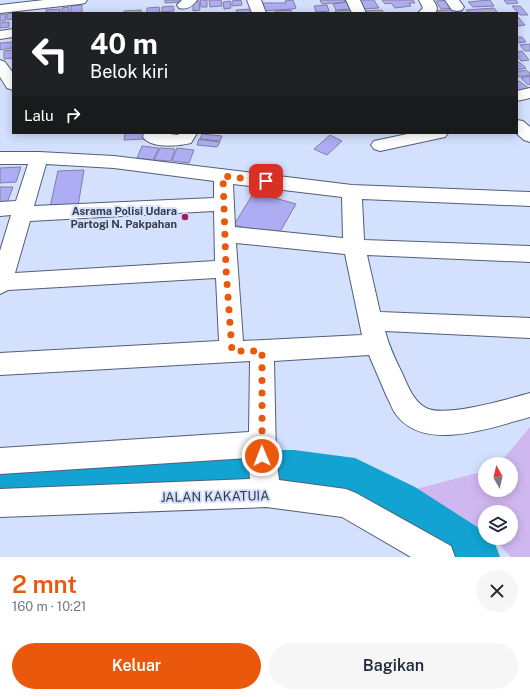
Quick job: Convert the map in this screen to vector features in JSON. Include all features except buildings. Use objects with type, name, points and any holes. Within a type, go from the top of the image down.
[{"type":"street","points":[[0,9],[80,0]]},
{"type":"street","points":[[254,0],[259,12]]},
{"type":"street","points":[[353,0],[359,12]]},
{"type":"street","points":[[426,0],[430,6],[430,10],[427,12]]},
{"type":"street","points":[[0,35],[12,33]]},
{"type":"street","points":[[12,63],[0,65],[12,84]]},
{"type":"street","points":[[518,96],[530,93]]},
{"type":"street","points":[[153,134],[152,137],[154,138],[178,141],[185,139],[188,134]]},
{"type":"street","points":[[380,145],[434,134]]},
{"type":"street","points":[[0,158],[39,158],[114,162],[352,192],[530,199]]},
{"type":"street","points":[[39,158],[0,284],[226,269]]},
{"type":"street","points":[[223,176],[226,269],[232,351]]},
{"type":"street","points":[[352,192],[354,247],[374,332],[404,405],[414,415],[423,421],[450,423],[530,405]]},
{"type":"street","points":[[0,209],[22,211],[224,204]]},
{"type":"street","points":[[225,234],[354,247],[530,254]]},
{"type":"street","points":[[0,364],[232,351],[262,351],[374,332],[530,328]]},
{"type":"street","points":[[262,351],[262,450],[266,489]]},
{"type":"street","points":[[0,461],[262,450]]},
{"type":"street","name":"JALAN KAKATUIA","points":[[0,503],[266,489],[346,503],[440,557]]},
{"type":"shaded area","points":[[530,427],[530,557],[511,557],[500,545],[518,545],[518,505],[478,505],[478,529],[408,491],[478,473],[478,497],[518,497],[518,457],[505,457]]},
{"type":"waterway","points":[[0,481],[209,470],[294,470],[355,478],[400,502],[466,546],[478,557]]},
{"type":"place","name":"Asrama Polisi Udara Partogi N. Pakpahan","points":[[185,217]]},
{"type":"route","points":[[262,456],[262,351],[232,351],[226,269],[223,176],[266,181]]}]
